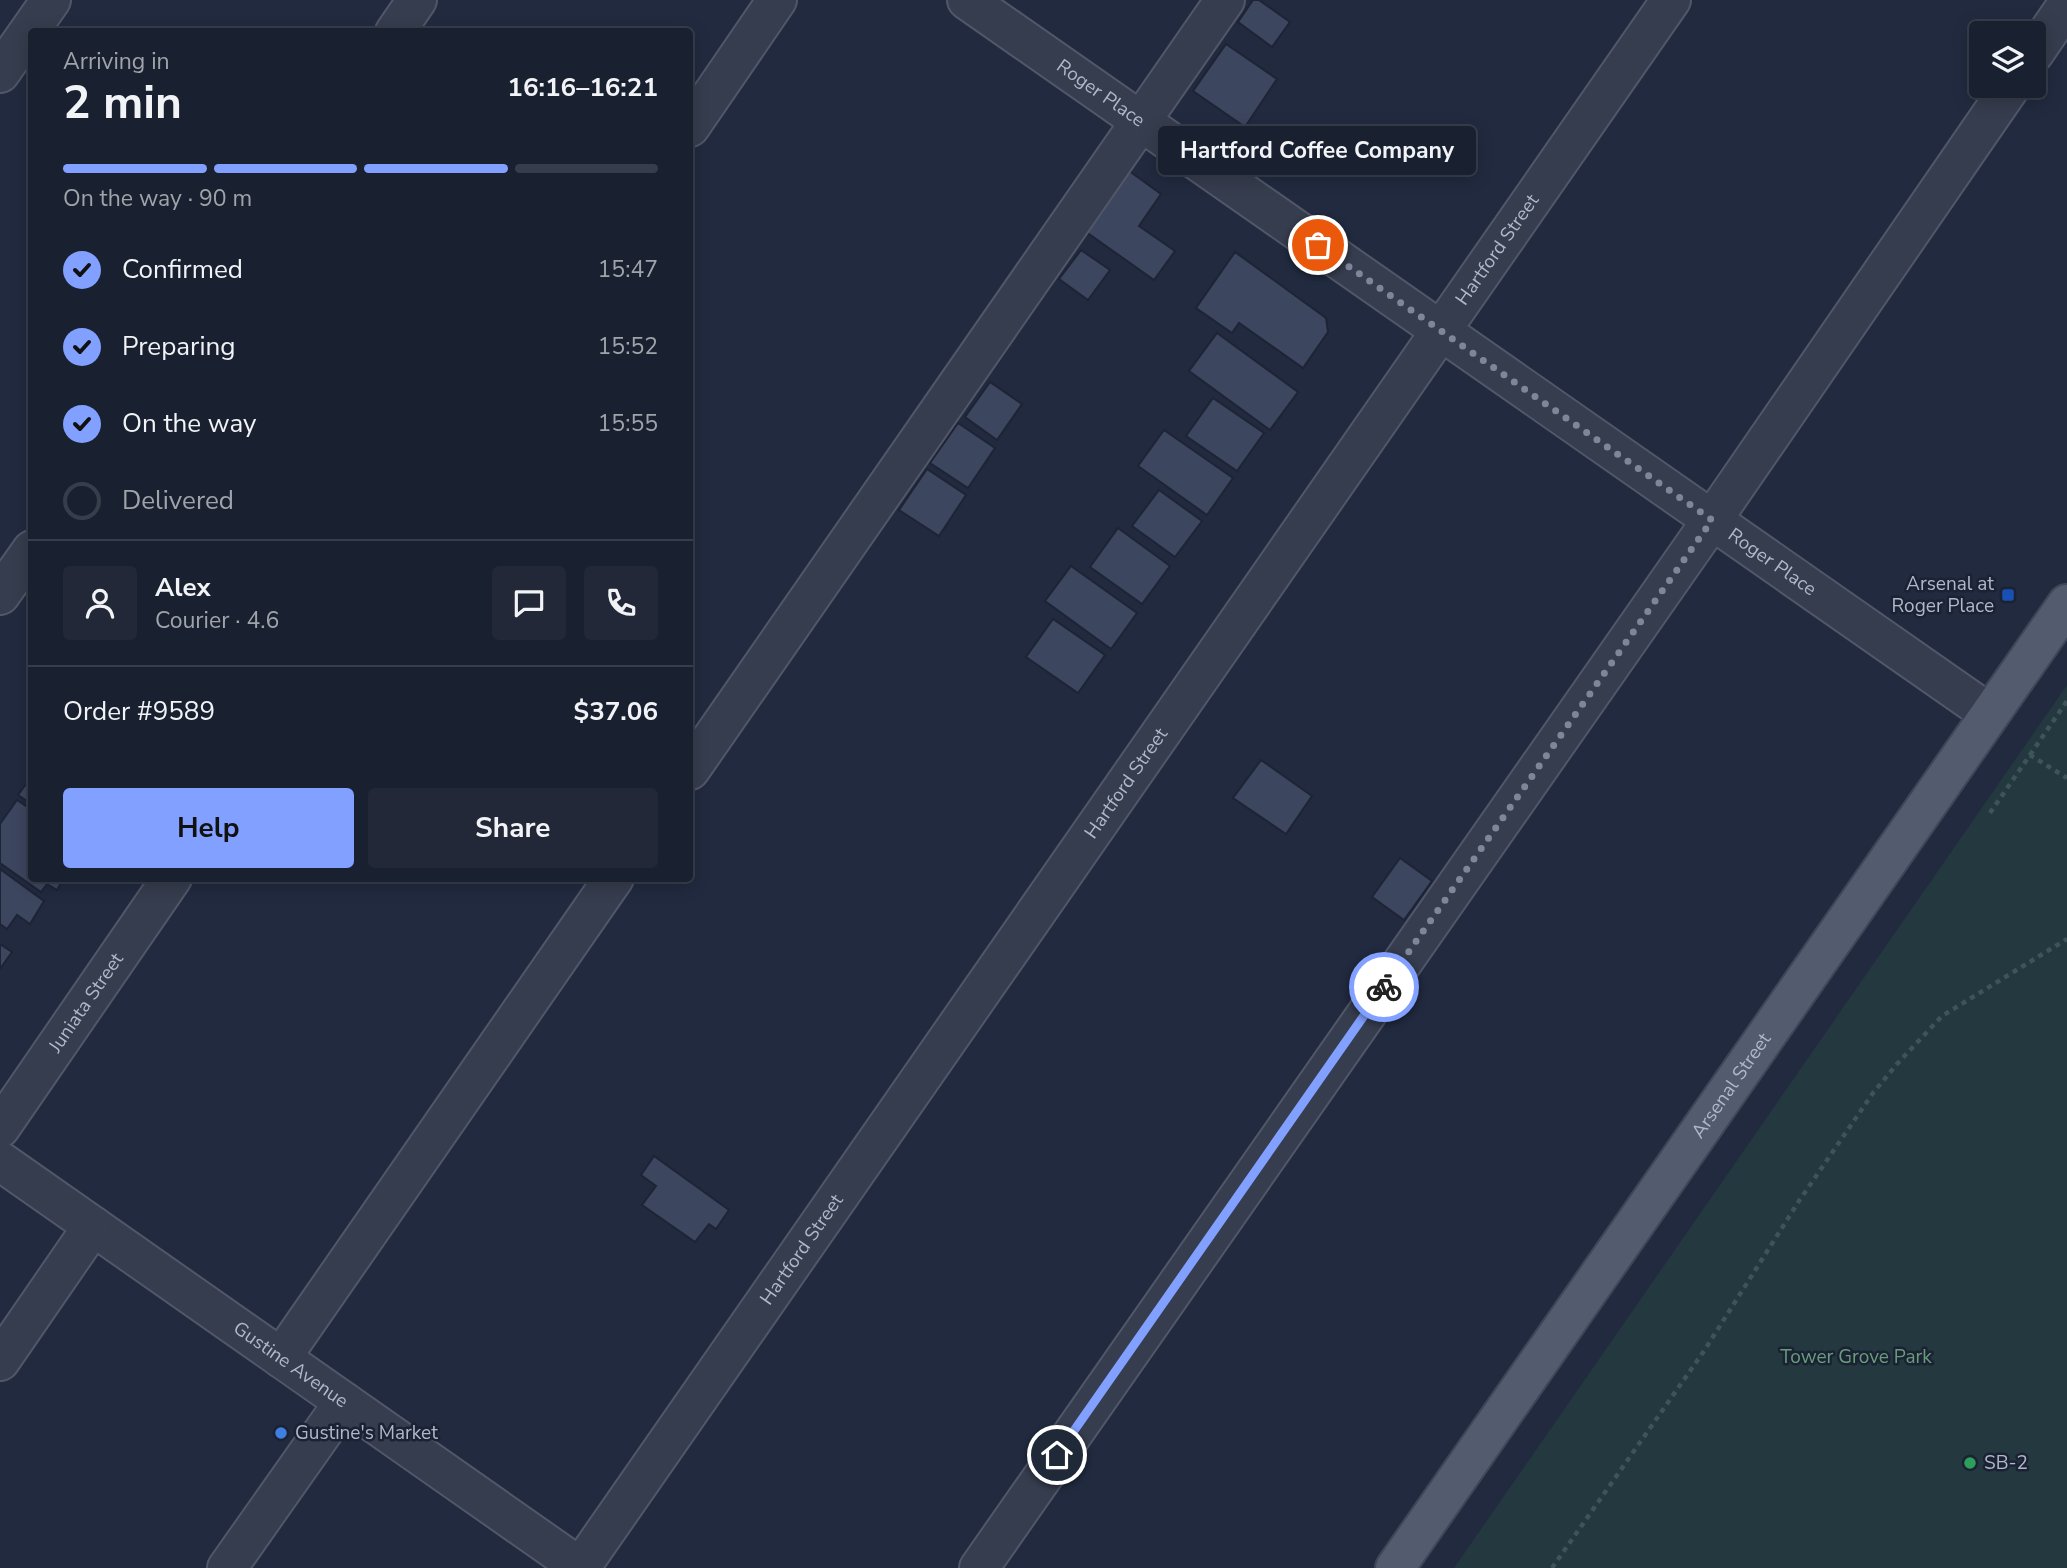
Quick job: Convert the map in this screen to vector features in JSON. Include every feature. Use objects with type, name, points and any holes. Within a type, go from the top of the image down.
[{"type":"main road","name":"Arsenal Street","points":[[1395,1568],[2067,604]]},
{"type":"street","points":[[32,28],[51,0]]},
{"type":"street","points":[[398,28],[417,0]]},
{"type":"street","points":[[693,123],[777,0]]},
{"type":"street","name":"Roger Place","points":[[967,0],[1990,714]]},
{"type":"street","points":[[693,765],[1225,0]]},
{"type":"street","name":"Hartford Street","points":[[580,1568],[1671,0]]},
{"type":"street","points":[[2046,36],[2067,5]]},
{"type":"street","points":[[0,74],[28,33]]},
{"type":"street","points":[[979,1568],[1712,520],[2003,98]]},
{"type":"street","points":[[0,595],[28,556]]},
{"type":"street","name":"Juniata Street","points":[[0,1128],[169,882]]},
{"type":"street","points":[[281,1358],[611,882]]},
{"type":"street","name":"Gustine Avenue","points":[[0,1161],[580,1568]]},
{"type":"street","points":[[0,1361],[93,1226]]},
{"type":"street","points":[[227,1568],[344,1402]]},
{"type":"path","points":[[1990,813],[2067,701]]},
{"type":"path","points":[[2030,755],[2067,778]]},
{"type":"path","points":[[1552,1568],[1704,1351],[1800,1201],[1889,1073],[1942,1016],[2067,939]]},
{"type":"green space","name":"Tower Grove Park","points":[[2067,685],[2067,1568],[1454,1568]]},
{"type":"building","points":[[1253,0],[1259,0],[1290,22],[1272,47],[1238,22]]},
{"type":"building","points":[[1226,44],[1277,79],[1245,127],[1193,91]]},
{"type":"building","points":[[1125,168],[1161,194],[1139,226],[1175,251],[1154,280],[1082,229]]},
{"type":"building","points":[[1081,250],[1110,270],[1088,300],[1059,279]]},
{"type":"building","points":[[1235,252],[1326,318],[1328,332],[1303,368],[1239,323],[1232,333],[1196,308]]},
{"type":"building","points":[[1217,333],[1298,392],[1270,430],[1189,371]]},
{"type":"building","points":[[990,382],[1022,404],[997,440],[965,417]]},
{"type":"building","points":[[1213,398],[1264,433],[1237,471],[1186,436]]},
{"type":"building","points":[[958,423],[995,448],[968,488],[930,463]]},
{"type":"building","points":[[1164,430],[1233,478],[1207,515],[1138,466]]},
{"type":"building","points":[[927,469],[966,495],[939,536],[899,510]]},
{"type":"building","points":[[1159,490],[1202,521],[1175,557],[1132,526]]},
{"type":"building","points":[[1118,528],[1170,566],[1142,604],[1090,567]]},
{"type":"building","points":[[1071,566],[1137,613],[1111,649],[1045,601]]},
{"type":"building","points":[[1053,619],[1105,655],[1078,693],[1026,657]]},
{"type":"building","points":[[1261,760],[1312,796],[1286,834],[1233,798]]},
{"type":"building","points":[[28,781],[28,801],[18,795]]},
{"type":"building","points":[[17,800],[28,807],[28,882],[62,882],[57,890],[47,884],[41,892],[0,863],[0,824]]},
{"type":"building","points":[[1400,858],[1432,881],[1404,920],[1372,897]]},
{"type":"building","points":[[0,869],[44,901],[30,924],[17,915],[7,929],[0,924]]},
{"type":"building","points":[[0,944],[12,952],[0,969]]},
{"type":"building","points":[[654,1156],[729,1210],[716,1229],[709,1224],[695,1242],[642,1205],[656,1186],[641,1175]]},
{"type":"way so far","points":[[1318,245],[1712,520],[1384,987]]},
{"type":"place","name":"Hartford Coffee Company","points":[[1318,245]]},
{"type":"place","name":"Arsenal at Roger Place","points":[[2008,595]]},
{"type":"place","name":"Gustine's Market","points":[[281,1433]]},
{"type":"place","name":"SB-2","points":[[1970,1463]]},
{"type":"route","points":[[1057,1455],[1384,987]]}]
